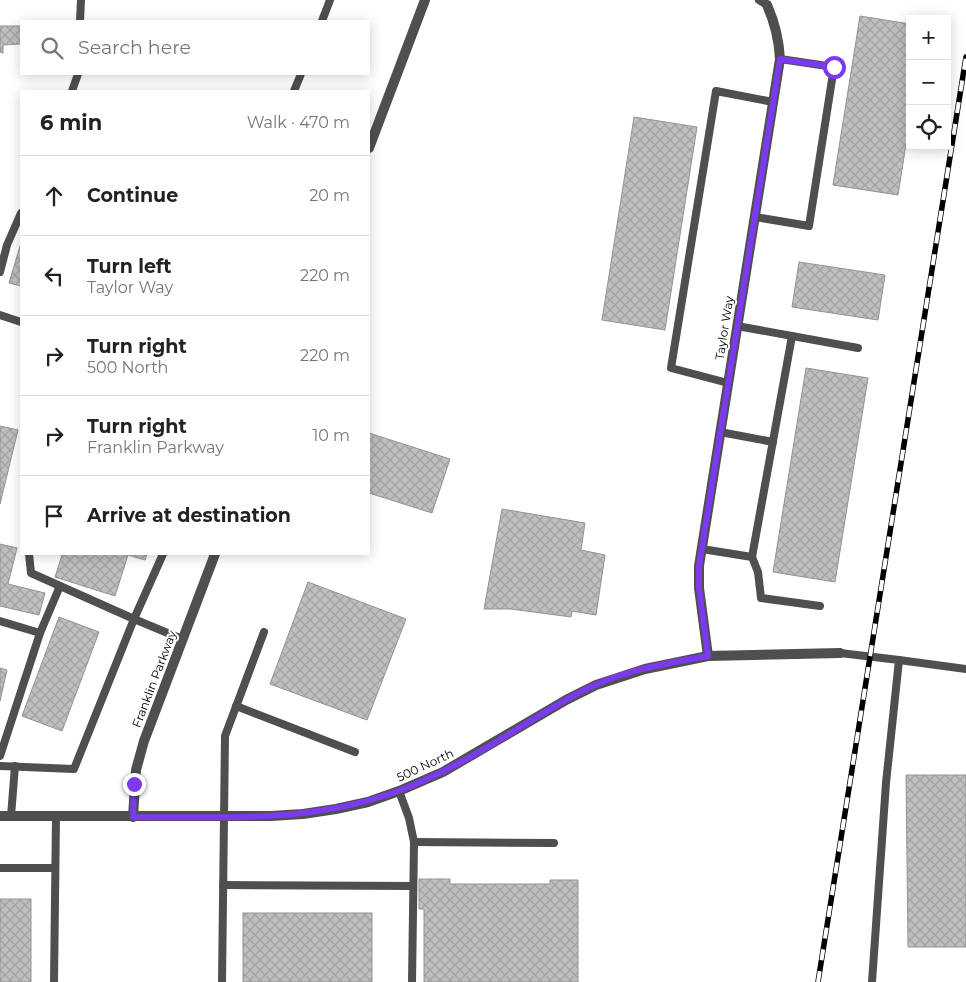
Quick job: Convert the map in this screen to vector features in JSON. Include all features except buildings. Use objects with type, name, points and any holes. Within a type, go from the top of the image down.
[{"type":"street","points":[[370,145],[425,0]]},
{"type":"street","name":"Taylor Way","points":[[708,656],[698,577],[780,59],[779,40],[775,22],[763,2]]},
{"type":"street","name":"Franklin Parkway","points":[[133,817],[134,784],[139,757],[214,555]]},
{"type":"street","name":"500 North","points":[[0,816],[225,817],[303,814],[368,802],[443,772],[566,700],[596,685],[645,669],[708,656],[840,653]]},
{"type":"lane","points":[[80,20],[81,0]]},
{"type":"lane","points":[[322,20],[330,0]]},
{"type":"lane","points":[[754,217],[809,226],[834,67],[780,59]]},
{"type":"lane","points":[[72,90],[78,75]]},
{"type":"lane","points":[[294,90],[300,75]]},
{"type":"lane","points":[[728,383],[671,368],[716,91],[773,102]]},
{"type":"lane","points":[[0,272],[7,244],[20,215]]},
{"type":"lane","points":[[0,315],[20,322]]},
{"type":"lane","points":[[737,326],[858,348]]},
{"type":"lane","points":[[792,336],[752,557],[758,572],[761,598],[820,606]]},
{"type":"lane","points":[[720,432],[773,442]]},
{"type":"lane","points":[[702,549],[752,557]]},
{"type":"lane","points":[[29,555],[31,573],[134,620],[182,639]]},
{"type":"lane","points":[[0,766],[74,769],[134,620],[163,555]]},
{"type":"lane","points":[[0,756],[40,633],[60,586]]},
{"type":"lane","points":[[0,621],[40,633]]},
{"type":"lane","points":[[222,982],[225,736],[264,632]]},
{"type":"lane","points":[[840,653],[966,669]]},
{"type":"lane","points":[[872,982],[886,783],[899,660]]},
{"type":"lane","points":[[236,706],[355,752]]},
{"type":"lane","points":[[11,816],[14,766]]},
{"type":"lane","points":[[399,791],[409,818],[414,842],[412,982]]},
{"type":"lane","points":[[54,982],[56,817]]},
{"type":"lane","points":[[414,842],[554,843]]},
{"type":"lane","points":[[0,868],[55,868]]},
{"type":"lane","points":[[223,885],[413,886]]},
{"type":"railway","points":[[818,982],[966,57]]},
{"type":"route","points":[[134,784],[133,817],[225,817],[303,814],[368,802],[443,772],[566,700],[596,685],[645,669],[708,656],[699,588],[699,566],[780,59],[834,67]]}]
